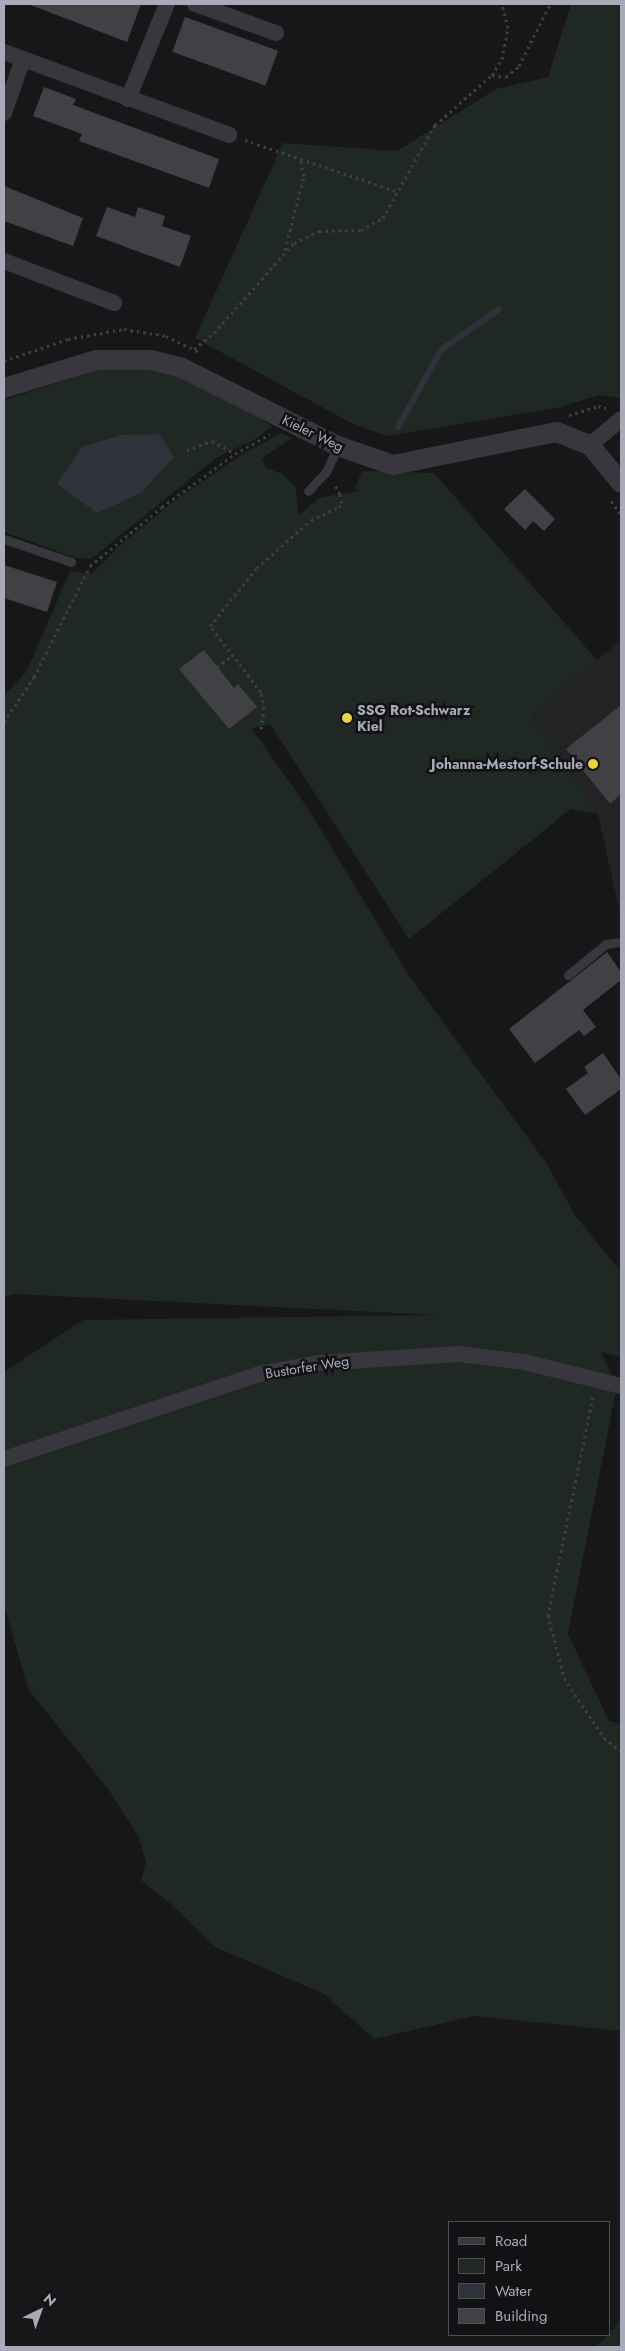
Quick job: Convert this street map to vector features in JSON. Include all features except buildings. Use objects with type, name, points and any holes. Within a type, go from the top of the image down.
[{"type":"street","points":[[128,99],[167,4]]},
{"type":"street","points":[[195,4],[276,33]]},
{"type":"street","points":[[4,52],[229,135]]},
{"type":"street","points":[[4,113],[23,59]]},
{"type":"street","points":[[4,261],[114,303]]},
{"type":"street","name":"Kieler Weg","points":[[4,388],[96,360],[151,360],[182,368],[338,446],[393,465],[557,432]]},
{"type":"street","points":[[590,445],[617,414]]},
{"type":"street","points":[[557,432],[590,445],[621,483]]},
{"type":"street","name":"Bustorfer Weg","points":[[4,1459],[259,1374],[319,1363],[459,1354],[524,1362],[621,1386]]},
{"type":"lane","points":[[308,491],[326,472],[338,446]]},
{"type":"lane","points":[[4,539],[71,562]]},
{"type":"lane","points":[[568,975],[606,944],[621,942]]},
{"type":"path","points":[[194,350],[214,334],[285,251],[319,232],[361,230],[383,218],[396,191],[435,125],[492,75],[502,59],[508,28],[502,4]]},
{"type":"path","points":[[492,75],[506,77],[519,66],[550,4]]},
{"type":"path","points":[[229,135],[396,191]]},
{"type":"path","points":[[285,251],[304,176],[300,159]]},
{"type":"path","points":[[4,361],[68,339],[124,329],[166,336],[203,354]]},
{"type":"path","points":[[557,432],[561,418],[598,406],[617,414]]},
{"type":"path","points":[[4,722],[34,677],[90,566],[162,507],[235,454],[290,422]]},
{"type":"path","points":[[187,450],[212,441],[235,454]]},
{"type":"path","points":[[261,729],[264,709],[261,692],[210,626],[257,568],[311,520],[339,506],[342,502],[340,494]]},
{"type":"path","points":[[217,667],[233,655]]},
{"type":"path","points":[[596,1379],[548,1615],[564,1678],[604,1738],[621,1751]]},
{"type":"shaded area","name":"Johanna-Mestorf-Schule","points":[[621,640],[621,919],[598,814],[531,715]]},
{"type":"green space","points":[[571,4],[621,4],[621,398],[599,395],[561,407],[387,436],[351,423],[195,338],[283,143],[397,151],[496,89],[548,77]]},
{"type":"green space","points":[[138,366],[175,374],[228,398],[272,426],[257,438],[216,458],[91,559],[76,558],[4,532],[4,400],[97,370]]},
{"type":"green space","points":[[281,433],[292,438],[262,458],[266,468],[282,474],[296,488],[298,515],[321,497],[359,491],[355,488],[362,471],[434,473],[597,660],[531,715],[598,814],[571,809],[409,939],[270,724],[252,729],[307,807],[410,977],[547,1164],[574,1214],[621,1272],[621,1357],[601,1352],[617,1385],[568,1634],[609,1721],[621,1724],[621,2031],[474,2016],[374,2039],[324,1994],[215,1947],[172,1905],[141,1880],[146,1862],[138,1836],[108,1789],[28,1689],[4,1605],[4,1372],[83,1320],[438,1315],[14,1294],[4,1297],[4,696],[27,671],[70,571],[92,574],[117,548],[174,501],[241,455]]},
{"type":"green space","points":[[621,2318],[621,2347],[595,2347],[610,2336]]},
{"type":"water","points":[[160,434],[174,457],[141,493],[97,513],[57,484],[82,447],[121,435]]},
{"type":"waterway","points":[[398,427],[441,350],[498,310]]},
{"type":"place","name":"SSG Rot-Schwarz Kiel","points":[[347,718]]},
{"type":"place","name":"Johanna-Mestorf-Schule","points":[[593,764]]}]
